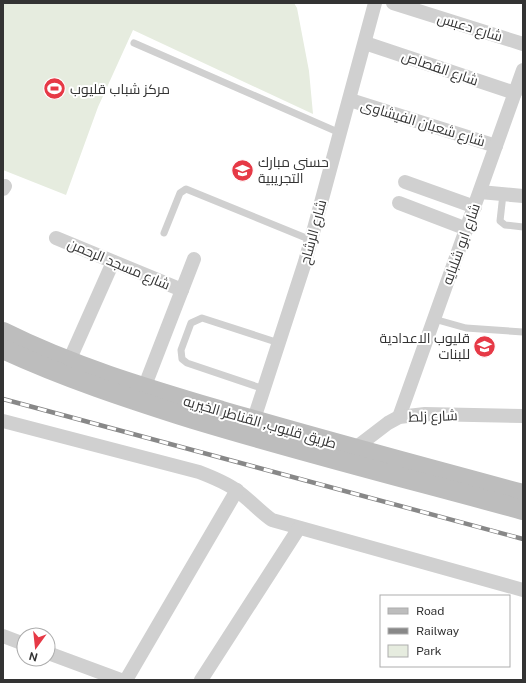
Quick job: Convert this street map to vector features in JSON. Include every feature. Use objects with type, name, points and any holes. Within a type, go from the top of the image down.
[{"type":"main road","name":"طريق قليوب, القناطر الخيريه","points":[[3,332],[70,361],[251,428],[354,449],[523,494]]},
{"type":"main road","name":"طريق قليوب, القناطر الخيريه","points":[[3,349],[46,369],[92,387],[251,428],[523,510]]},
{"type":"street","name":"شارع الرشاح","points":[[251,428],[280,344],[311,240],[375,3]]},
{"type":"street","name":"شارع دعبس","points":[[393,3],[523,44]]},
{"type":"street","name":"شارع القصاص","points":[[365,42],[515,93]]},
{"type":"street","name":"شارع ابو شلبايه","points":[[399,417],[523,70]]},
{"type":"street","name":"شارع شعبان الفيشاوى","points":[[350,100],[496,146]]},
{"type":"street","points":[[405,182],[475,207]]},
{"type":"street","points":[[480,192],[523,196]]},
{"type":"street","points":[[399,203],[467,228]]},
{"type":"street","name":"شارع مسجد الرحمن","points":[[56,238],[182,290]]},
{"type":"street","points":[[144,388],[194,259]]},
{"type":"street","points":[[70,361],[113,262]]},
{"type":"street","name":"شارع زلط","points":[[354,449],[383,426],[399,417],[425,414],[523,416]]},
{"type":"street","points":[[3,421],[199,472],[224,482],[237,490],[257,510],[272,520],[523,590]]},
{"type":"street","points":[[126,680],[237,490]]},
{"type":"street","points":[[201,680],[299,528]]},
{"type":"street","points":[[3,636],[16,641]]},
{"type":"street","points":[[56,656],[121,680]]},
{"type":"lane","points":[[134,43],[340,133]]},
{"type":"lane","points":[[164,233],[180,193],[186,189],[311,240]]},
{"type":"lane","points":[[503,194],[500,221],[505,225],[523,226]]},
{"type":"lane","points":[[264,389],[187,363],[182,359],[181,350],[191,323],[202,318],[280,344]]},
{"type":"lane","points":[[434,319],[466,328],[523,332]]},
{"type":"green space","name":"مركز شباب قليوب","points":[[3,3],[294,3],[297,8],[309,71],[313,114],[133,30],[98,107],[66,195],[3,170]]},
{"type":"railway","points":[[3,399],[523,539]]},
{"type":"place","name":"مركز شباب قليوب","points":[[55,89]]},
{"type":"place","name":"حسني مبارك التجريبية","points":[[243,170]]},
{"type":"place","name":"قليوب الاعدادية للبنات","points":[[485,346]]}]
